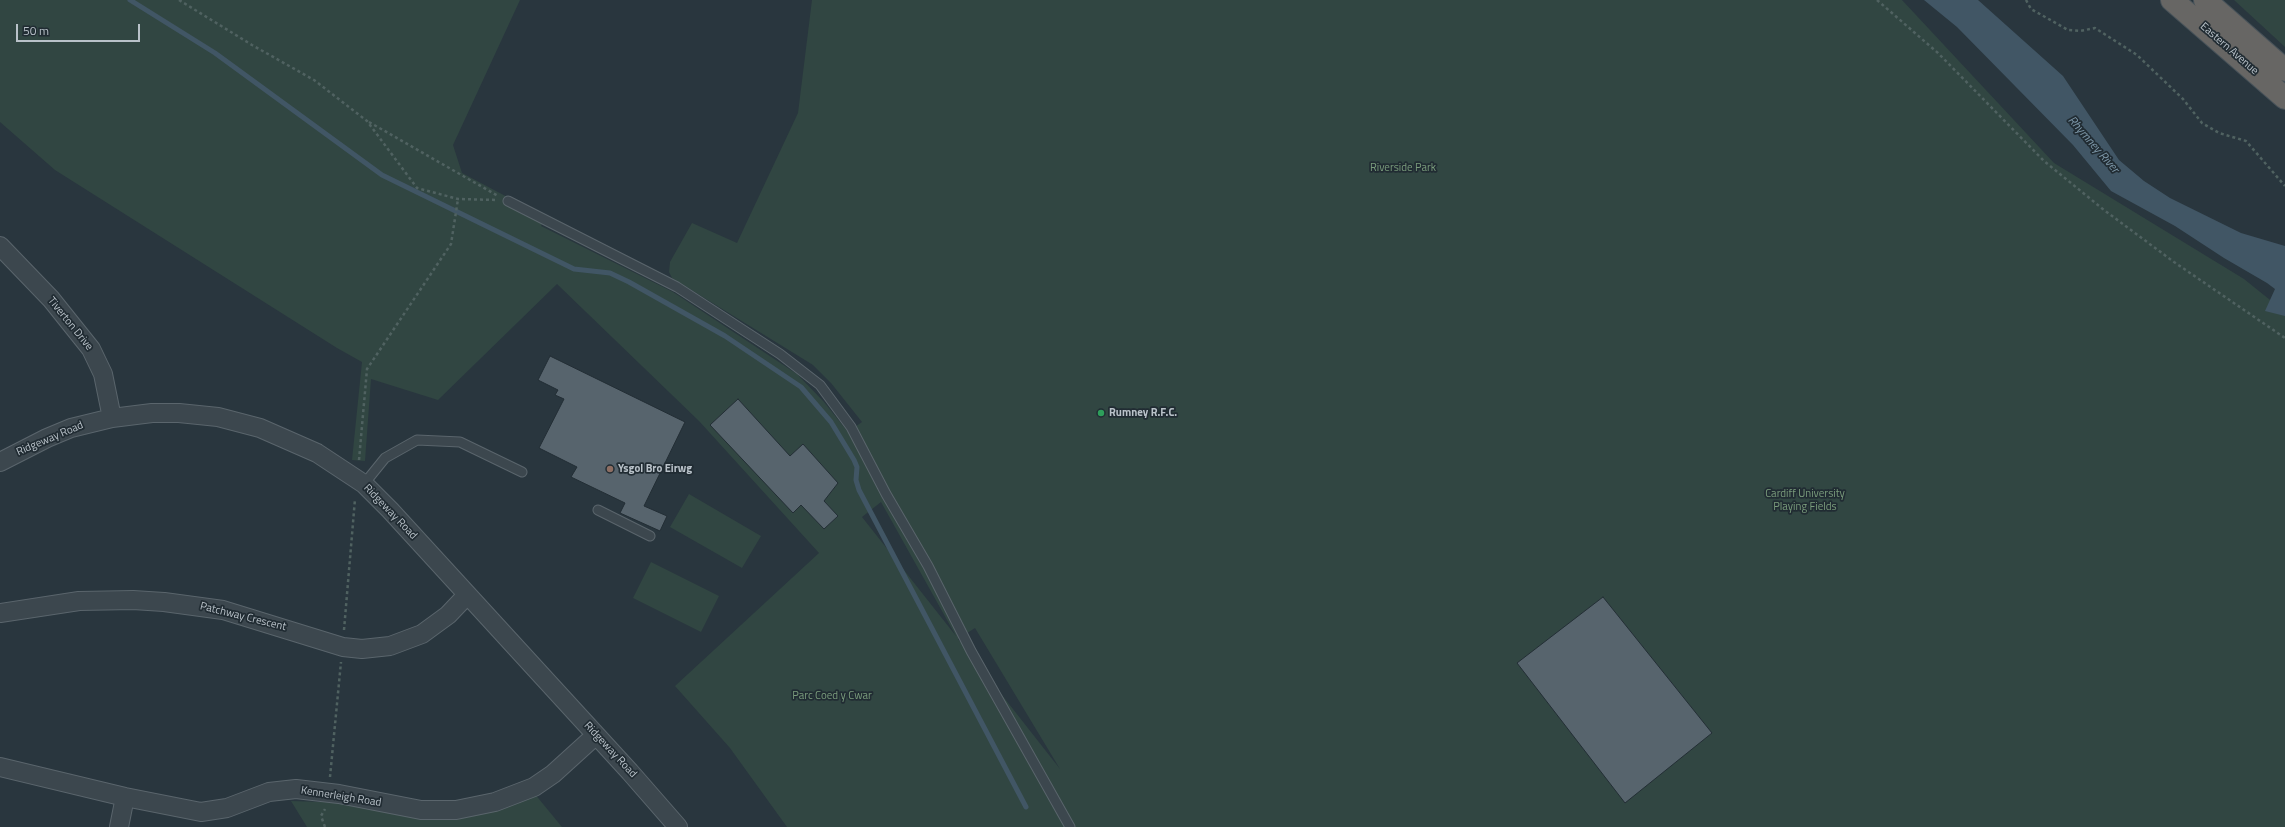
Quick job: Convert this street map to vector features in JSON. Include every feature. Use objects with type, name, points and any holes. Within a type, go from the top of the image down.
[{"type":"highway","name":"Eastern Avenue","points":[[2172,0],[2285,98]]},
{"type":"highway","name":"Eastern Avenue","points":[[2205,0],[2285,70]]},
{"type":"street","name":"Tiverton Drive","points":[[0,246],[51,299],[91,349],[103,374],[112,418]]},
{"type":"street","name":"Ridgeway Road","points":[[0,462],[65,430],[112,418],[152,413],[179,413],[218,417],[267,431],[317,453],[361,482],[596,735],[678,827]]},
{"type":"street","name":"Patchway Crescent","points":[[0,613],[79,601],[133,600],[164,602],[193,605],[251,617],[343,646],[375,649],[409,640],[434,626],[467,595]]},
{"type":"street","name":"Kennerleigh Road","points":[[0,767],[125,797],[201,812],[227,808],[258,795],[275,791],[296,789],[328,792],[421,810],[456,810],[495,802],[534,787],[553,774],[596,735]]},
{"type":"street","points":[[119,827],[125,797]]},
{"type":"lane","points":[[508,201],[676,288],[780,354],[820,385],[851,426],[886,494],[928,566],[971,651],[1070,827]]},
{"type":"lane","points":[[361,482],[385,458],[417,440],[460,442],[522,472]]},
{"type":"lane","points":[[598,510],[650,536]]},
{"type":"path","points":[[179,0],[252,45],[314,80],[367,121],[508,201]]},
{"type":"path","points":[[1877,0],[1938,53],[2044,161],[2104,210],[2174,262],[2285,338]]},
{"type":"path","points":[[2026,0],[2031,9],[2068,30],[2080,31],[2096,28],[2137,55],[2183,99],[2202,123],[2219,133],[2246,141],[2285,186]]},
{"type":"path","points":[[367,121],[417,188],[458,199],[482,198],[508,201]]},
{"type":"path","points":[[328,792],[361,482],[367,369],[451,244],[458,199]]},
{"type":"green space","points":[[0,0],[520,0],[453,145],[462,173],[545,217],[541,226],[673,292],[797,374],[824,402],[848,432],[862,422],[831,383],[813,365],[672,278],[669,272],[670,262],[692,223],[737,243],[798,113],[812,0],[1902,0],[2054,163],[2244,279],[2285,312],[2285,827],[787,827],[730,748],[675,686],[819,553],[699,421],[557,284],[438,400],[371,379],[365,461],[352,460],[362,362],[337,348],[55,170],[0,122]],"holes":[[[881,502],[956,636],[862,517]],[[975,628],[1060,769],[958,639]]]},
{"type":"green space","points":[[2234,0],[2285,0],[2285,47],[2259,23]]},
{"type":"green space","points":[[689,494],[761,536],[742,568],[670,527]]},
{"type":"green space","points":[[651,562],[719,596],[701,632],[633,598]]},
{"type":"green space","points":[[534,793],[562,827],[307,827],[291,801],[324,802],[325,798],[393,812]]},
{"type":"water","name":"Rhymney River","points":[[1924,0],[1978,0],[2063,76],[2119,160],[2144,181],[2170,198],[2241,233],[2285,246],[2285,316],[2265,311],[2275,289],[2267,283],[2224,258],[2175,226],[2111,191],[2073,145],[1957,27]]},
{"type":"building","points":[[550,356],[685,422],[644,506],[667,516],[660,531],[620,513],[625,503],[571,477],[577,467],[539,448],[564,399],[555,395],[558,390],[538,380]]},
{"type":"building","points":[[738,399],[790,456],[803,444],[838,483],[824,501],[838,516],[824,529],[801,505],[793,513],[710,425]]},
{"type":"building","points":[[1603,597],[1712,733],[1625,803],[1517,663]]},
{"type":"waterway","points":[[130,0],[215,53],[382,175],[574,269],[610,273],[629,282],[725,336],[801,387],[831,422],[854,460],[857,467],[856,480],[859,490],[1026,807]]},
{"type":"place","name":"Rumney R.F.C.","points":[[1101,413]]},
{"type":"place","name":"Ysgol Bro Eirwg","points":[[610,469]]},
{"type":"park label","name":"Riverside Park","points":[[1403,168]]},
{"type":"park label","name":"Cardiff University Playing Fields","points":[[1805,500]]},
{"type":"park label","name":"Parc Coed y Cwar","points":[[832,696]]}]
